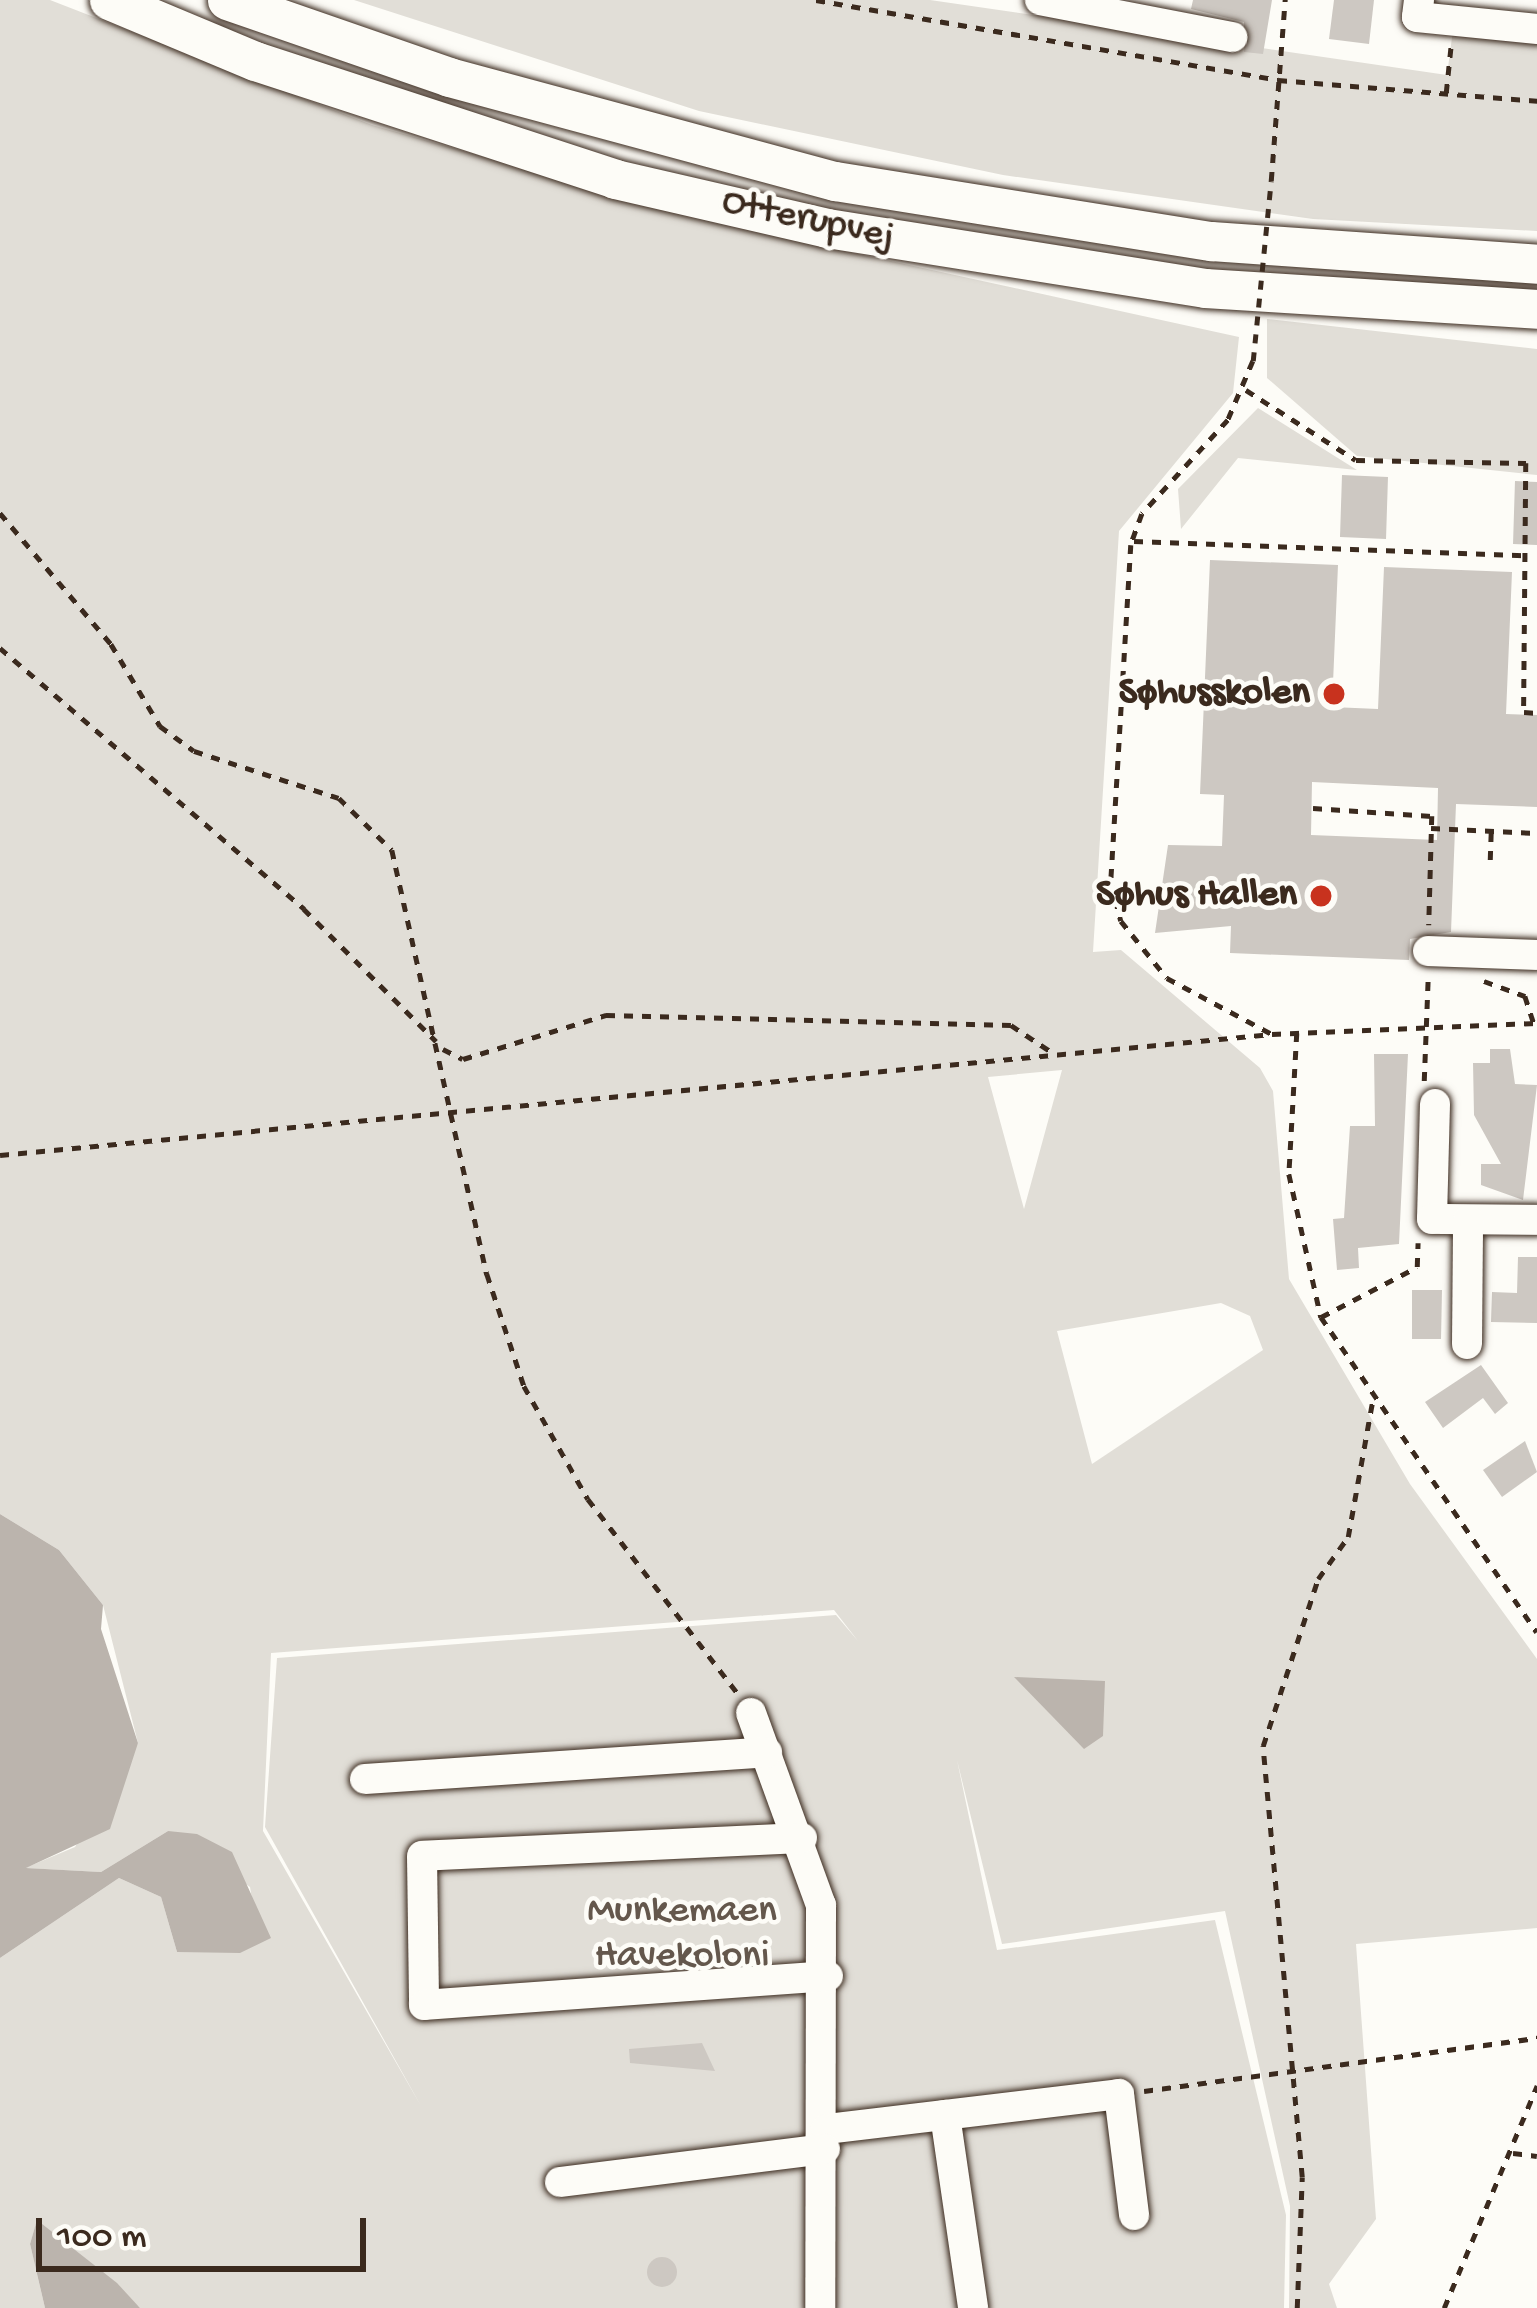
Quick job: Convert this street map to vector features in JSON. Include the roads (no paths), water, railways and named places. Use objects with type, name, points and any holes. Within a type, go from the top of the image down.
[{"type":"main road","name":"Otterupvej","points":[[109,0],[255,62],[615,178],[827,228],[1205,287],[1537,309]]},
{"type":"main road","name":"Otterupvej","points":[[227,0],[449,77],[835,182],[1211,241],[1537,264]]},
{"type":"street","points":[[1040,0],[1232,37]]},
{"type":"street","points":[[1419,0],[1417,17],[1537,29]]},
{"type":"street","points":[[1466,305],[1537,319]]},
{"type":"street","points":[[1434,963],[1537,955]]},
{"type":"street","points":[[1435,1104],[1432,1219],[1537,1220]]},
{"type":"street","points":[[1467,1344],[1468,1220]]},
{"type":"street","points":[[751,1713],[802,1838],[828,1976],[820,2308]]},
{"type":"street","points":[[365,1779],[767,1752]]},
{"type":"street","points":[[802,1838],[422,1856],[424,2005],[828,1976]]},
{"type":"street","points":[[560,2182],[945,2115],[1120,2094],[1134,2215]]},
{"type":"street","points":[[945,2115],[973,2308]]},
{"type":"place","name":"Søhusskolen","points":[[1334,694]]},
{"type":"place","name":"Søhus Hallen","points":[[1321,896]]},
{"type":"park label","name":"Munkemaen Havekoloni","points":[[682,1936]]}]
